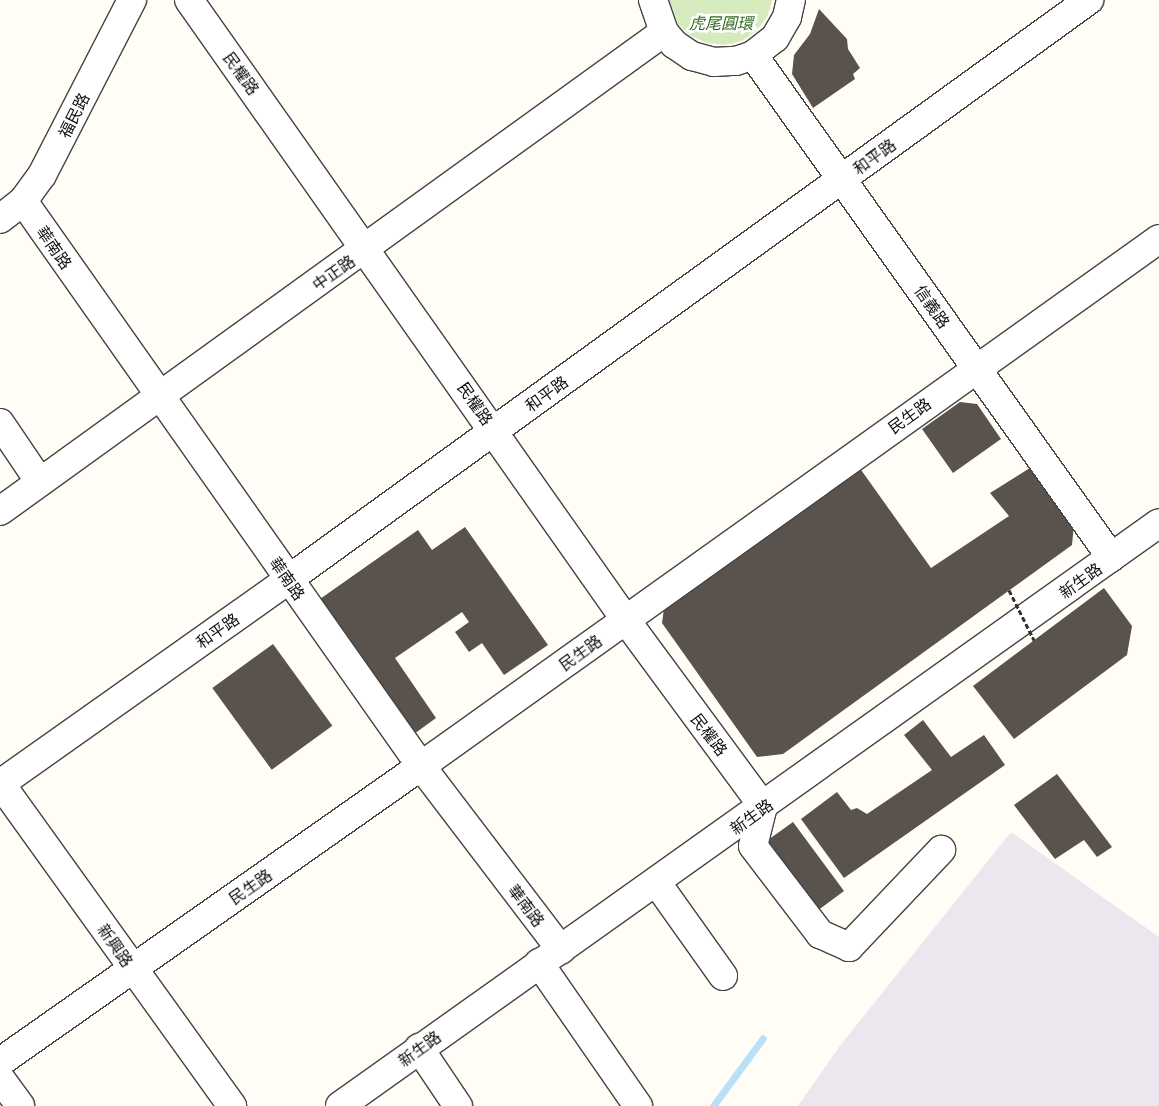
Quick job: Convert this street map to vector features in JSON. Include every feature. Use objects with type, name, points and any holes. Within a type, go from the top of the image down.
[{"type":"street","name":"福民路","points":[[0,219],[23,201],[42,175],[132,0]]},
{"type":"street","name":"民權路","points":[[189,0],[367,248],[625,619],[763,806]]},
{"type":"street","points":[[652,0],[664,32],[674,44],[692,56],[714,62],[736,61],[753,55],[775,38],[788,18],[791,0]]},
{"type":"street","name":"和平路","points":[[0,783],[289,579],[1089,0]]},
{"type":"street","name":"中正路","points":[[0,511],[664,32]]},
{"type":"street","name":"信義路","points":[[753,55],[1111,557]]},
{"type":"street","name":"華南路","points":[[23,201],[422,766],[550,957],[638,1106]]},
{"type":"street","name":"民生路","points":[[0,1062],[422,766],[976,367],[1159,239]]},
{"type":"street","points":[[0,423],[40,482]]},
{"type":"street","name":"新生路","points":[[340,1106],[418,1048],[657,883],[1159,523]]},
{"type":"street","name":"新興路","points":[[0,783],[232,1106]]},
{"type":"street","points":[[763,806],[753,846],[820,934],[849,947],[941,850]]},
{"type":"street","points":[[657,883],[723,976]]},
{"type":"street","points":[[418,1048],[458,1106]]},
{"type":"street","points":[[0,1078],[20,1106]]},
{"type":"path","points":[[1009,590],[1034,640]]},
{"type":"shaded area","points":[[1011,832],[1159,937],[1159,1106],[798,1106],[839,1047]]},
{"type":"green space","name":"虎尾圓環","points":[[669,0],[772,1],[767,17],[756,31],[742,41],[725,45],[707,43],[691,36],[678,24]]},
{"type":"building","points":[[819,9],[847,39],[848,49],[860,68],[853,74],[855,79],[813,108],[792,74],[794,55],[810,34]]},
{"type":"building","points":[[960,402],[977,404],[1001,439],[953,473],[922,429]]},
{"type":"building","points":[[1033,466],[1074,524],[1072,545],[783,754],[757,757],[662,623],[665,601],[859,467],[931,568],[1009,516],[990,493]]},
{"type":"building","points":[[465,527],[548,645],[504,675],[482,643],[469,652],[455,632],[469,622],[462,612],[395,658],[436,718],[414,734],[320,599],[418,530],[432,550]]},
{"type":"building","points":[[1104,588],[1132,626],[1127,655],[1014,739],[973,686]]},
{"type":"building","points":[[273,644],[332,726],[272,770],[212,688]]},
{"type":"building","points":[[923,720],[951,757],[984,735],[1005,765],[844,878],[801,819],[837,792],[851,810],[857,808],[867,814],[932,770],[904,735]]},
{"type":"building","points":[[1057,774],[1112,847],[1097,857],[1084,840],[1055,859],[1014,805]]},
{"type":"building","points":[[793,822],[844,891],[813,914],[750,853]]},
{"type":"waterway","points":[[713,1106],[763,1038]]}]
